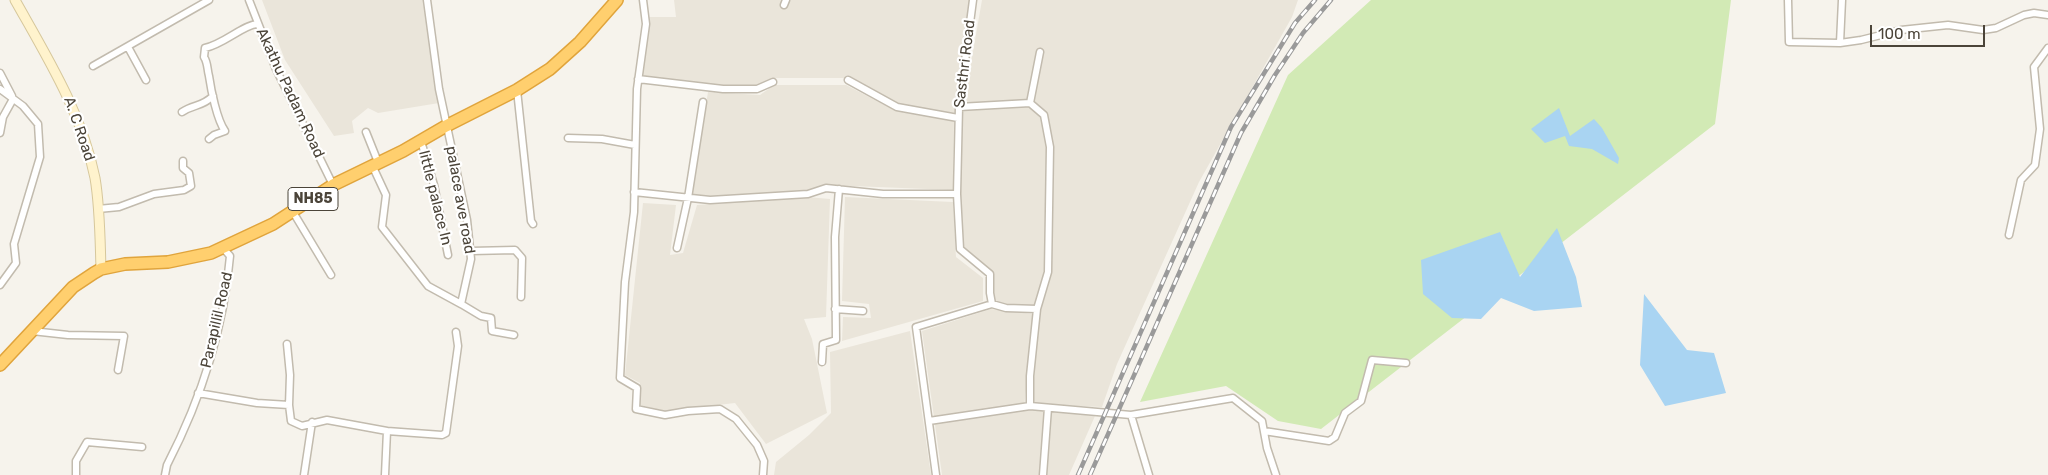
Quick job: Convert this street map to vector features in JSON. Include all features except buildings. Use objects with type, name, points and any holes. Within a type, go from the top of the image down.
[{"type":"highway","name":"NH85","points":[[0,365],[73,287],[101,270],[125,264],[168,262],[193,257],[224,248],[273,224],[333,185],[517,90],[550,69],[580,42],[617,0]]},
{"type":"main road","name":"A. C Road","points":[[15,0],[62,82],[85,138],[95,179],[101,270]]},
{"type":"street","points":[[93,66],[209,0]]},
{"type":"street","name":"Akathu Padam Road","points":[[249,0],[276,69],[333,185]]},
{"type":"street","name":"palace ave road","points":[[427,0],[446,126],[467,220],[472,259],[461,304]]},
{"type":"street","points":[[643,0],[646,24],[638,79],[634,212],[624,282],[620,378],[637,388],[636,409],[665,415],[720,409],[736,419],[757,446],[764,461],[763,475]]},
{"type":"street","name":"Sasthri Road","points":[[973,0],[958,118],[957,194],[960,249],[990,274],[992,304]]},
{"type":"street","points":[[1788,0],[1789,42],[1840,43],[1901,30],[1948,24],[1983,30],[1996,28],[2024,15],[2034,13],[2048,15]]},
{"type":"street","points":[[1840,43],[1842,0]]},
{"type":"street","points":[[209,139],[225,131],[219,120],[213,96],[208,62],[204,57],[205,48],[221,43],[250,24],[257,24]]},
{"type":"street","points":[[128,46],[146,80]]},
{"type":"street","points":[[2009,235],[2021,180],[2035,165],[2040,128],[2034,67],[2048,48]]},
{"type":"street","points":[[1030,103],[1040,52]]},
{"type":"street","points":[[0,74],[13,99]]},
{"type":"street","points":[[638,79],[723,89],[757,89],[773,82]]},
{"type":"street","points":[[848,80],[897,107],[958,118]]},
{"type":"street","points":[[0,89],[23,106],[38,124],[40,157],[14,244],[16,263],[0,285]]},
{"type":"street","points":[[517,90],[531,221],[534,224]]},
{"type":"street","points":[[182,112],[202,105],[213,96]]},
{"type":"street","points":[[0,133],[3,118],[13,99]]},
{"type":"street","points":[[677,248],[688,198],[703,102]]},
{"type":"street","points":[[959,107],[1030,103],[1044,115],[1050,147],[1048,272],[1038,309],[1030,376],[1030,406]]},
{"type":"street","points":[[366,132],[386,195],[382,227],[428,286],[481,316],[491,318],[492,330],[514,335]]},
{"type":"street","points":[[568,138],[602,139],[635,145]]},
{"type":"street","name":"little palace ln","points":[[421,141],[434,185],[448,255]]},
{"type":"street","points":[[98,208],[119,207],[154,194],[184,190],[191,186],[189,173],[183,168],[183,161]]},
{"type":"street","points":[[634,192],[688,198],[739,200],[780,194],[808,194],[826,188],[883,194],[957,194]]},
{"type":"street","points":[[822,362],[823,344],[836,340],[835,237],[839,190]]},
{"type":"street","points":[[293,212],[331,275]]},
{"type":"street","name":"Parapillil Road","points":[[165,475],[167,465],[177,445],[209,363],[228,286],[230,256],[224,248]]},
{"type":"street","points":[[470,250],[515,250],[522,258],[521,297]]},
{"type":"street","points":[[936,475],[916,328],[992,304],[1006,308],[1038,309]]},
{"type":"street","points":[[835,309],[862,311]]},
{"type":"street","points":[[30,331],[68,335],[124,336],[118,370]]},
{"type":"street","points":[[287,344],[290,375],[288,405],[291,421],[302,426],[312,422],[327,420],[387,431],[442,435],[446,433],[458,346],[456,332]]},
{"type":"street","points":[[1264,431],[1329,440],[1335,437],[1346,413],[1360,401],[1372,360],[1406,363]]},
{"type":"street","points":[[198,393],[257,404],[288,405]]},
{"type":"street","points":[[929,421],[1030,406],[1131,415],[1234,398],[1262,421],[1267,448],[1276,475]]},
{"type":"street","points":[[1043,475],[1048,408]]},
{"type":"street","points":[[1131,415],[1149,475]]},
{"type":"street","points":[[304,475],[312,422]]},
{"type":"street","points":[[385,475],[387,431]]},
{"type":"street","points":[[76,475],[76,461],[87,442],[142,447]]},
{"type":"shaded area","points":[[262,0],[423,0],[439,103],[378,113],[368,108],[352,121],[354,133],[334,136],[285,60]]},
{"type":"shaded area","points":[[674,0],[971,0],[956,114],[898,105],[848,78],[774,78],[757,86],[725,87],[641,77],[649,25],[648,17],[676,17]]},
{"type":"shaded area","points":[[982,0],[1298,0],[1292,17],[1199,182],[1117,364],[1102,407],[1032,404],[1039,310],[1050,272],[1051,147],[1045,113],[1030,103],[964,103]]},
{"type":"shaded area","points":[[774,85],[846,85],[896,111],[954,120],[953,190],[826,185],[808,192],[740,198],[691,196],[708,92],[760,95]]},
{"type":"shaded area","points":[[1029,104],[1041,115],[1048,147],[1046,271],[1036,308],[1007,306],[994,302],[992,272],[962,247],[959,194],[961,109]]},
{"type":"shaded area","points":[[807,197],[830,199],[826,317],[804,319],[812,339],[827,413],[766,444],[735,403],[665,411],[640,405],[640,383],[625,375],[643,203],[676,205],[670,255],[683,253],[697,205]]},
{"type":"shaded area","points":[[845,197],[953,202],[956,257],[983,278],[983,301],[842,341],[843,317],[871,318],[869,304],[842,301]]},
{"type":"shaded area","points":[[991,309],[1034,314],[1024,408],[1095,416],[1069,475],[942,475],[922,331]]},
{"type":"shaded area","points":[[910,331],[931,475],[774,475],[776,462],[809,435],[831,413],[830,352]]},
{"type":"green space","points":[[1371,0],[1731,0],[1715,124],[1321,429],[1278,421],[1226,386],[1140,402],[1288,75]]},
{"type":"water","points":[[1559,108],[1570,136],[1594,119],[1602,128],[1619,158],[1618,164],[1592,149],[1569,146],[1565,136],[1545,143],[1531,129]]},
{"type":"water","points":[[1557,228],[1576,277],[1582,307],[1534,311],[1501,298],[1481,319],[1452,318],[1423,294],[1421,260],[1500,232],[1520,277]]},
{"type":"water","points":[[1644,294],[1687,350],[1714,353],[1726,393],[1665,406],[1640,365]]},
{"type":"railway","points":[[1078,475],[1231,127],[1295,23],[1315,0]]},
{"type":"railway","points":[[1090,475],[1241,133],[1275,75],[1303,33],[1331,0]]}]
